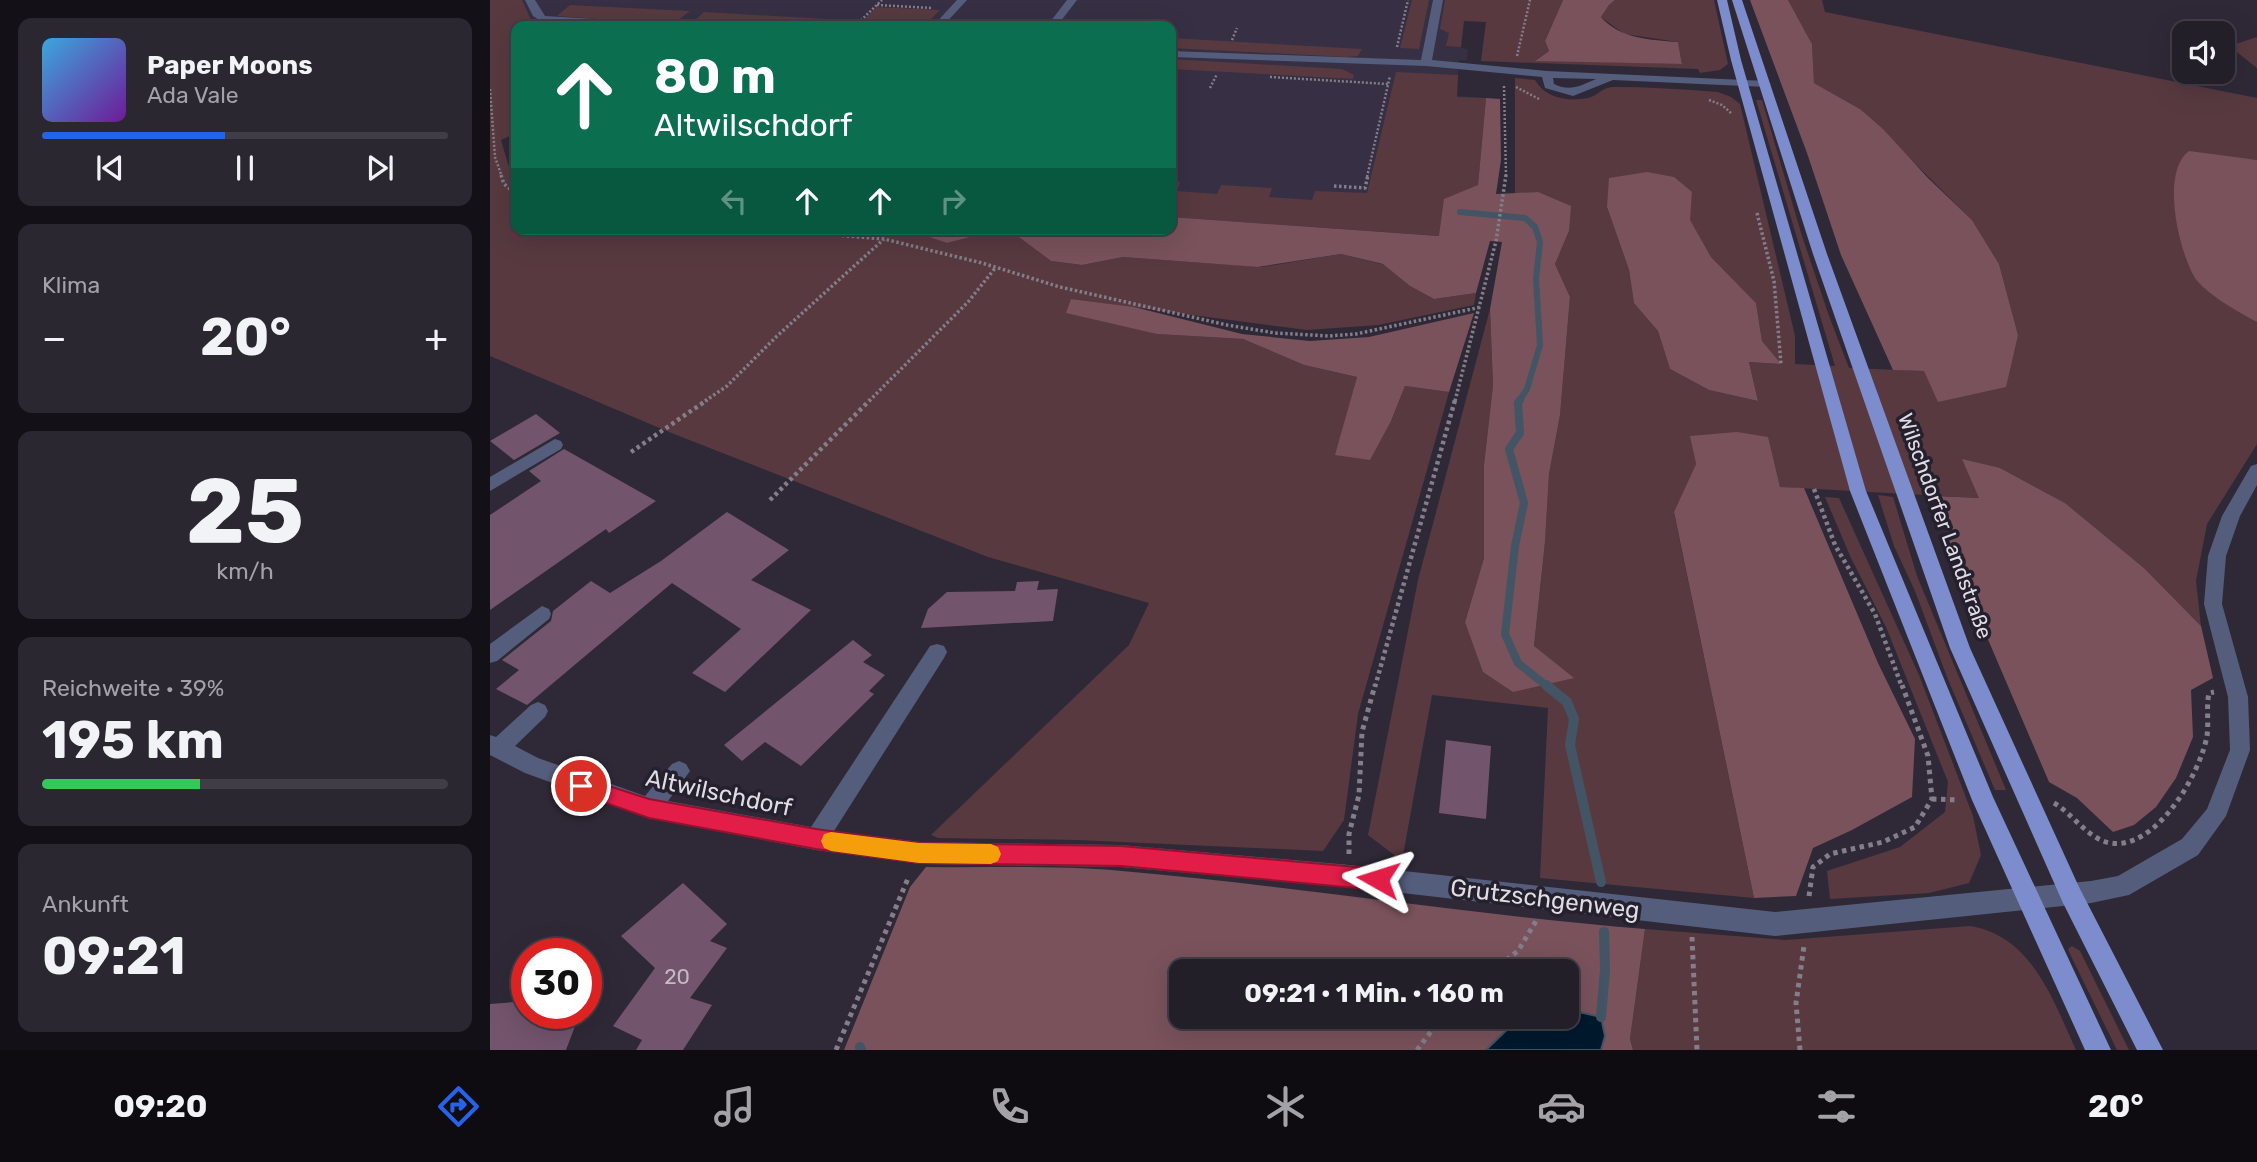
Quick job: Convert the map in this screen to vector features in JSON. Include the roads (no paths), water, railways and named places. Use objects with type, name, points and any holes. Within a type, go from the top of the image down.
[{"type":"main road","name":"Wilschdorfer Landstraße","points":[[1722,0],[1858,491],[1983,800],[2150,1050]]},
{"type":"main road","name":"Wilschdorfer Landstraße","points":[[1737,0],[1820,254],[2049,897],[2098,1050]]},
{"type":"street","points":[[530,0],[536,15],[542,19],[575,21]]},
{"type":"street","points":[[942,21],[962,0]]},
{"type":"street","points":[[1056,21],[1072,0]]},
{"type":"street","points":[[1426,63],[1438,0]]},
{"type":"street","points":[[1176,54],[1392,65],[1475,73],[1513,72]]},
{"type":"street","points":[[1392,65],[1426,63],[1513,72],[1766,84]]},
{"type":"street","points":[[1547,74],[1549,86],[1566,93],[1587,89],[1599,81],[1614,78]]},
{"type":"street","points":[[490,485],[555,445]]},
{"type":"street","name":"Grutzschgenweg","points":[[947,853],[1121,856],[1350,876],[1775,924],[2049,897],[2121,887],[2190,847],[2215,816],[2240,750],[2238,697],[2213,604],[2217,556],[2231,516],[2257,470]]},
{"type":"street","points":[[490,655],[542,614]]},
{"type":"street","points":[[816,839],[937,652]]},
{"type":"street","points":[[495,746],[538,711]]},
{"type":"street","name":"Altwilschdorf","points":[[495,746],[532,766],[581,786],[649,808],[816,839],[919,853],[947,853]]},
{"type":"street","points":[[649,808],[679,771]]},
{"type":"water","points":[[1579,1012],[1601,1017],[1605,1036],[1601,1050],[1486,1050],[1508,1029],[1579,1029]]},
{"type":"waterway","points":[[1460,212],[1525,218],[1535,227],[1540,242],[1536,279],[1540,345],[1527,389],[1519,401]]},
{"type":"waterway","points":[[1520,400],[1520,433],[1509,449],[1524,503],[1515,546],[1505,634],[1518,663],[1548,687]]},
{"type":"waterway","points":[[1546,685],[1567,702],[1574,719],[1570,745],[1601,882]]},
{"type":"waterway","points":[[1601,1017],[1605,970],[1604,932]]}]
